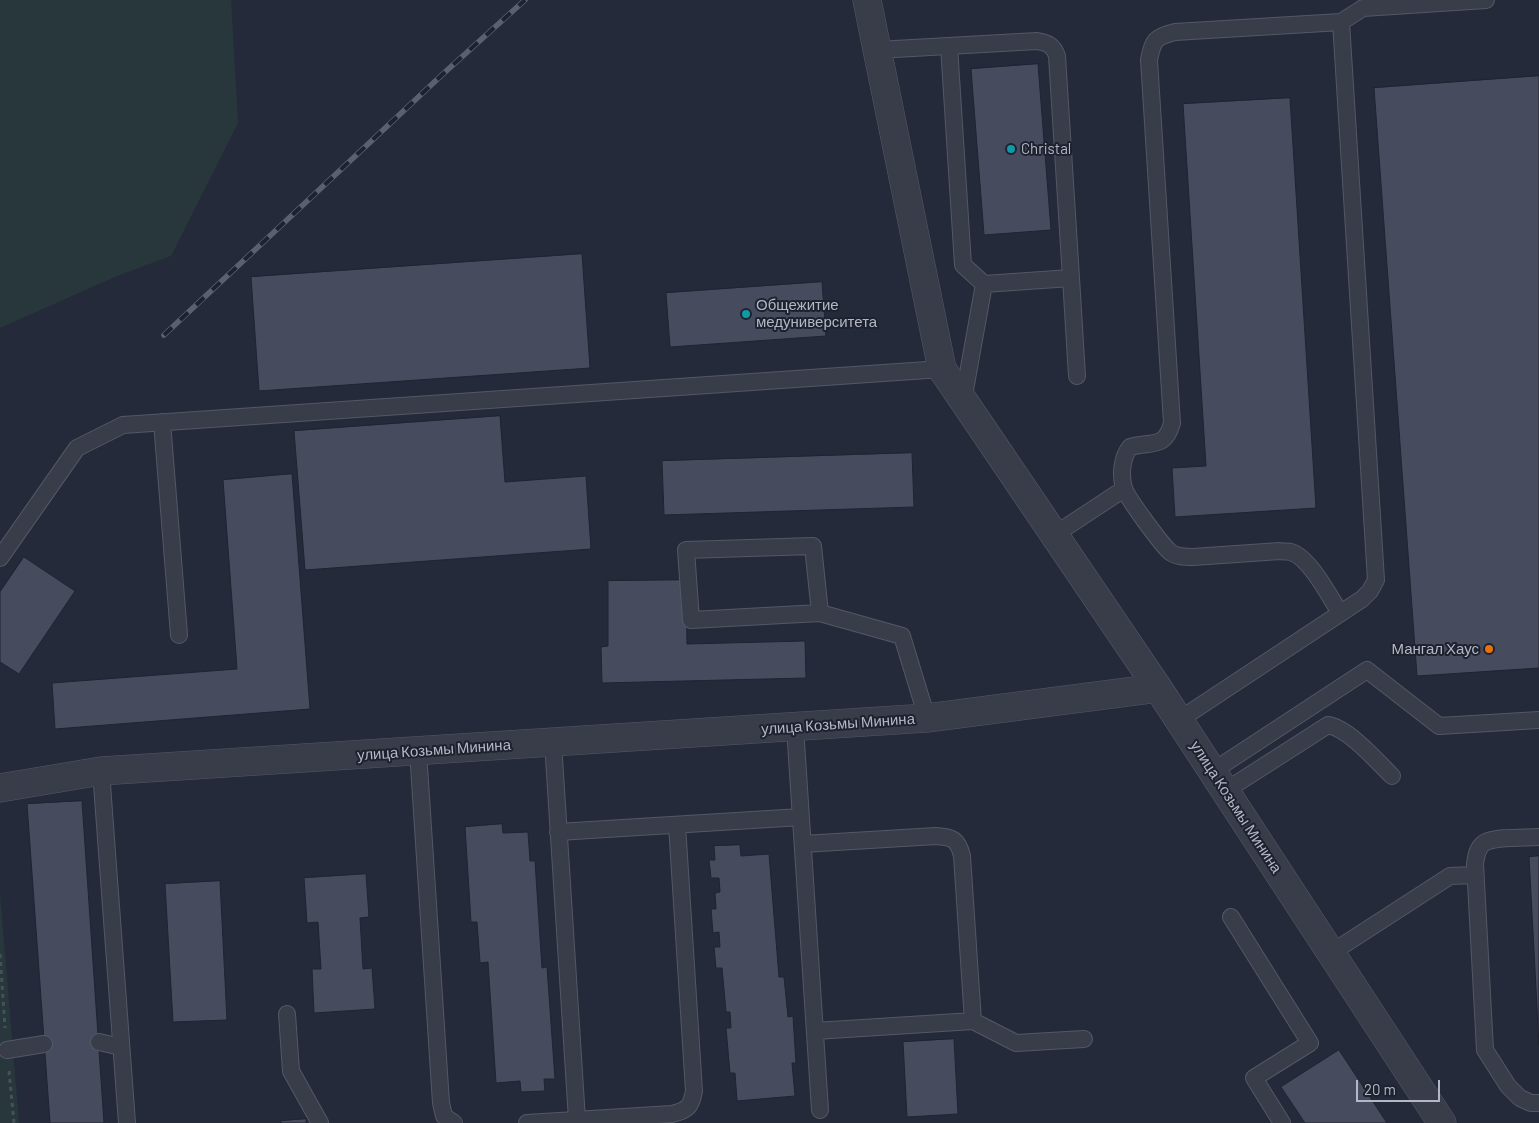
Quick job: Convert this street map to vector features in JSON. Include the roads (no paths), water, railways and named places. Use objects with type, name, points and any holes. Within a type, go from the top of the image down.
[{"type":"street","points":[[867,0],[942,369],[1158,688]]},
{"type":"street","name":"улица Козьмы Минина","points":[[0,788],[101,771],[927,718],[1158,688],[1442,1123]]},
{"type":"lane","points":[[1340,613],[1309,566],[1302,558],[1291,552],[1193,557],[1181,557],[1171,553],[1160,542],[1124,488],[1122,463],[1130,447],[1164,440],[1169,434],[1172,423],[1149,60],[1152,44],[1160,36],[1175,32],[1341,22],[1363,8],[1486,0]]},
{"type":"lane","points":[[1179,720],[1340,613],[1370,591],[1376,580],[1341,22]]},
{"type":"lane","points":[[877,50],[1037,40],[1048,43],[1054,49],[1057,56],[1077,376]]},
{"type":"lane","points":[[949,46],[963,265],[984,284],[1071,278]]},
{"type":"lane","points":[[964,401],[984,284]]},
{"type":"lane","points":[[0,558],[77,448],[123,425],[942,369]]},
{"type":"lane","points":[[162,422],[179,634]]},
{"type":"lane","points":[[1054,535],[1124,488]]},
{"type":"lane","points":[[820,613],[813,546],[686,550],[691,620],[820,613],[902,636],[927,718]]},
{"type":"lane","points":[[1219,781],[1367,670],[1439,726],[1539,720]]},
{"type":"lane","points":[[1219,781],[1328,725],[1337,726],[1346,732],[1392,776]]},
{"type":"lane","points":[[795,727],[820,1110]]},
{"type":"lane","points":[[553,742],[577,1120]]},
{"type":"lane","points":[[418,751],[441,1103],[444,1116],[454,1123]]},
{"type":"lane","points":[[101,771],[127,1123]]},
{"type":"lane","points":[[558,832],[801,817]]},
{"type":"lane","points":[[527,1123],[672,1114],[684,1111],[692,1103],[694,1091],[677,825]]},
{"type":"lane","points":[[803,844],[936,836],[949,837],[959,845],[962,856],[973,1021]]},
{"type":"lane","points":[[1539,837],[1497,840],[1484,843],[1477,851],[1475,864],[1485,1050],[1508,1086],[1520,1098],[1531,1103],[1539,1103]]},
{"type":"lane","points":[[1331,953],[1450,876],[1475,875]]},
{"type":"lane","points":[[1231,917],[1310,1043],[1254,1078],[1282,1123]]},
{"type":"lane","points":[[287,1014],[291,1071],[320,1123]]},
{"type":"lane","points":[[815,1031],[973,1021],[1016,1043],[1084,1039]]},
{"type":"lane","points":[[99,1042],[122,1047]]},
{"type":"lane","points":[[7,1050],[44,1044]]},
{"type":"railway","points":[[164,335],[444,73],[525,0]]},
{"type":"place","name":"Christal","points":[[1011,149]]},
{"type":"place","name":"Общежитие медуниверситета","points":[[746,314]]},
{"type":"place","name":"Мангал Хаус","points":[[1489,649]]}]
